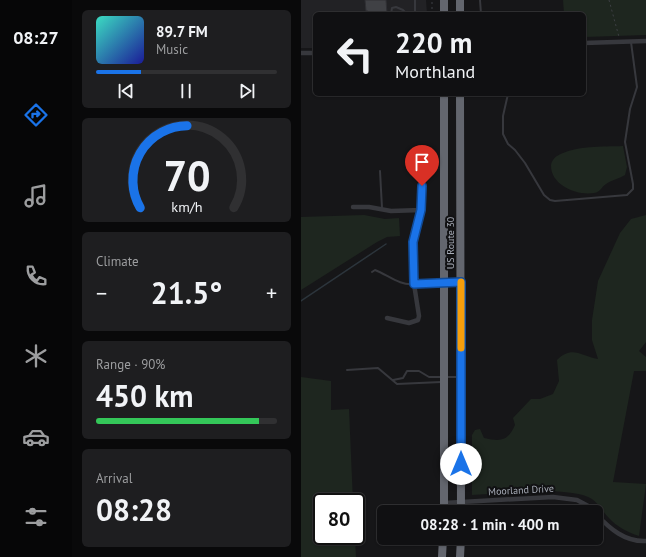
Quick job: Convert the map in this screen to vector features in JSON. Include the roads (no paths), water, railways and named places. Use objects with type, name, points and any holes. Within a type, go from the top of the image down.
[{"type":"highway","points":[[444,0],[444,12]]},
{"type":"highway","points":[[460,0],[460,12]]},
{"type":"highway","points":[[444,96],[444,503]]},
{"type":"highway","name":"US Route 30","points":[[460,96],[461,502]]},
{"type":"highway","points":[[442,557],[443,545]]},
{"type":"highway","points":[[460,557],[461,545]]},
{"type":"street","points":[[586,43],[646,41]]},
{"type":"street","points":[[301,53],[313,53]]},
{"type":"street","points":[[387,318],[409,323],[418,320],[414,284],[413,242],[421,210],[423,177]]},
{"type":"street","points":[[353,207],[369,207],[382,210],[421,210]]},
{"type":"street","points":[[414,284],[461,282]]},
{"type":"street","name":"Moorland Drive","points":[[444,503],[553,497],[577,500],[586,505]]},
{"type":"street","name":"Moorland Drive","points":[[603,522],[609,528],[623,536],[636,541],[646,541]]},
{"type":"lane","points":[[415,0],[416,12]]},
{"type":"lane","points":[[479,0],[481,12]]},
{"type":"lane","points":[[391,12],[392,8],[396,7],[405,12]]},
{"type":"lane","points":[[508,96],[503,116],[503,134],[508,144],[515,150],[525,163],[535,181],[549,200],[555,201],[627,195],[633,189],[633,184],[625,142],[626,130],[637,87],[631,41]]},
{"type":"lane","points":[[380,172],[382,210]]},
{"type":"lane","points":[[372,272],[375,270],[398,282],[408,285],[414,284]]},
{"type":"lane","points":[[347,370],[377,368],[397,384],[461,377]]},
{"type":"lane","points":[[393,380],[403,378],[407,371],[419,371],[429,377],[444,379]]},
{"type":"waterway","points":[[301,301],[386,244]]}]
